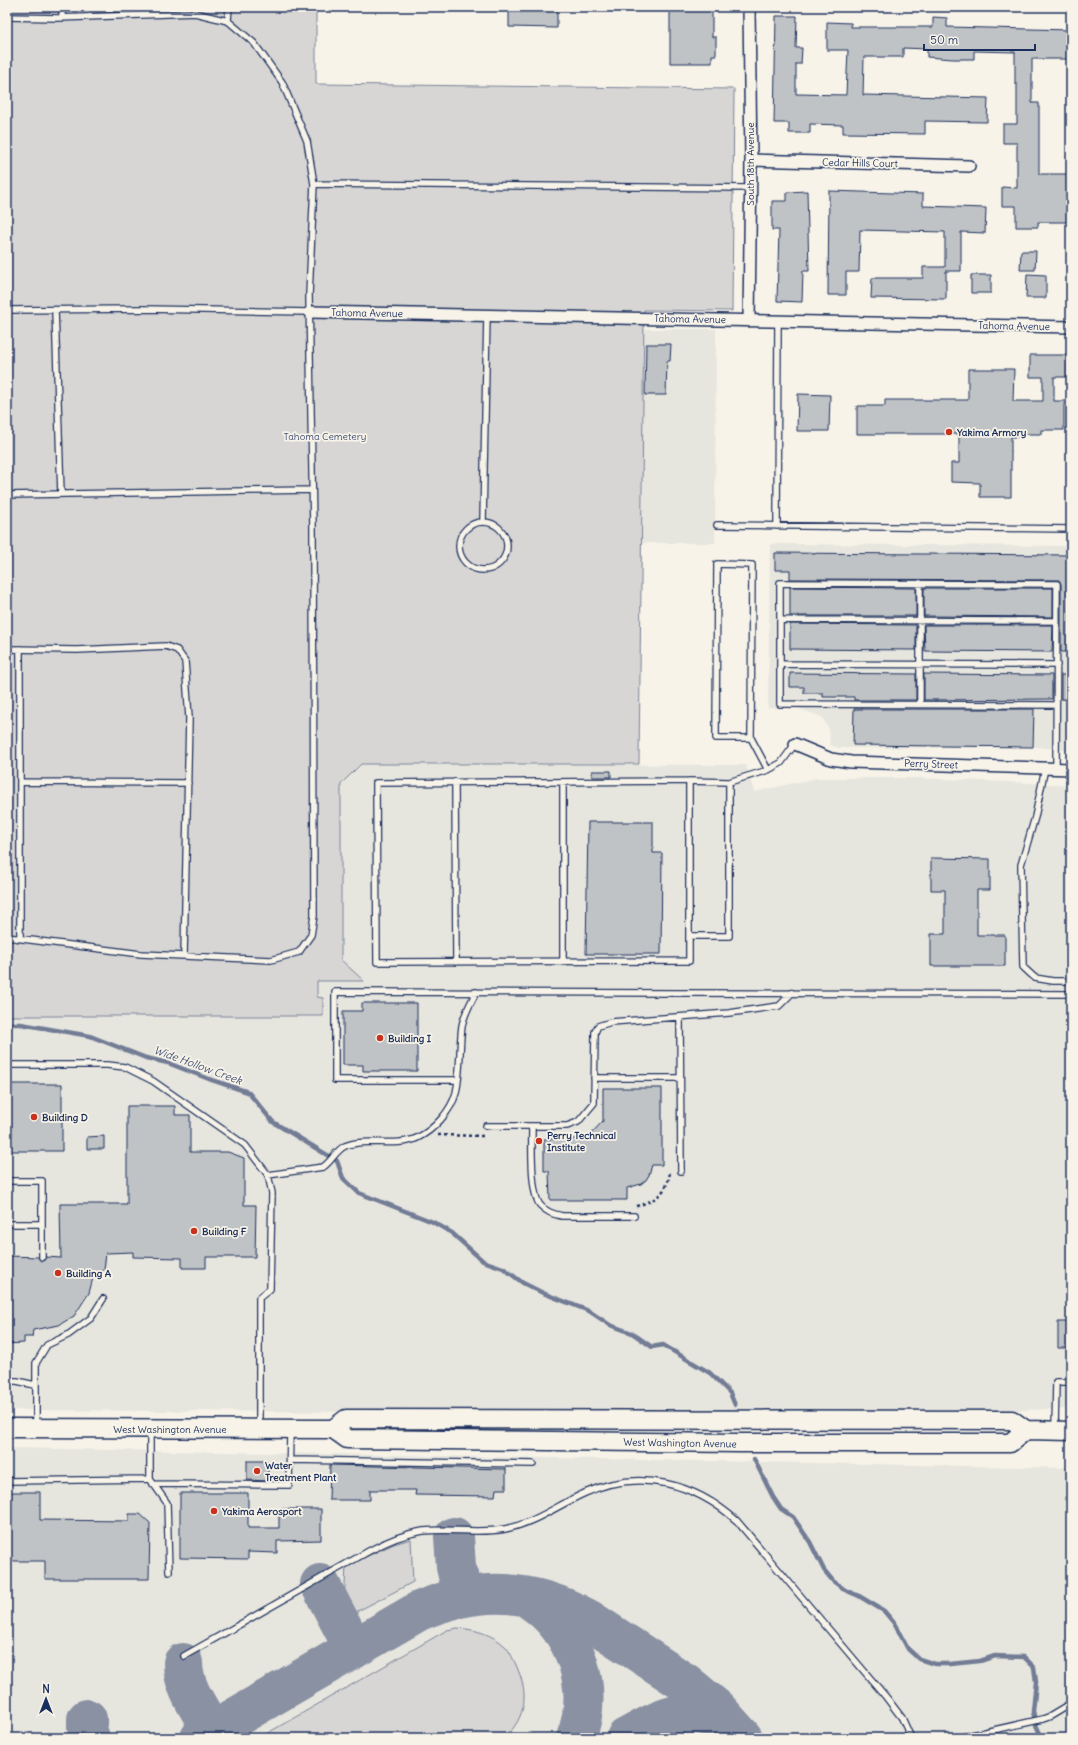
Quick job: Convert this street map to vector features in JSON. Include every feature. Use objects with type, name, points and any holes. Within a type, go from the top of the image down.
[{"type":"main road","points":[[333,1429],[346,1419],[742,1419],[1012,1420],[1026,1430],[1063,1431]]},
{"type":"main road","name":"West Washington Avenue","points":[[7,1428],[333,1429],[347,1439],[739,1443],[1010,1443],[1026,1430]]},
{"type":"street","name":"South 18th Avenue","points":[[749,7],[751,160],[749,321]]},
{"type":"street","name":"Cedar Hills Court","points":[[751,160],[969,166]]},
{"type":"street","name":"Tahoma Avenue","points":[[310,312],[1071,327]]},
{"type":"street","name":"Perry Street","points":[[795,744],[830,759],[851,762],[1071,769]]},
{"type":"lane","points":[[62,7],[62,18]]},
{"type":"lane","points":[[228,21],[229,7]]},
{"type":"lane","points":[[7,17],[62,18],[195,12],[228,21],[254,43],[282,82],[307,141],[314,184],[309,295],[312,490],[314,916],[311,935],[299,952],[271,960],[140,954],[7,937]]},
{"type":"lane","points":[[314,184],[750,188]]},
{"type":"lane","points":[[7,310],[144,309],[310,312]]},
{"type":"lane","points":[[55,310],[61,494]]},
{"type":"lane","points":[[483,522],[487,315]]},
{"type":"lane","points":[[777,526],[778,321]]},
{"type":"lane","points":[[7,494],[312,490]]},
{"type":"lane","points":[[483,522],[490,523],[497,527],[503,533],[506,540],[504,556],[499,563],[492,568],[485,570],[476,569],[469,565],[460,553],[459,546],[460,539],[469,526],[483,522]]},
{"type":"lane","points":[[717,525],[1071,528]]},
{"type":"lane","points":[[751,738],[716,738],[717,564],[752,565],[751,738],[768,770]]},
{"type":"lane","points":[[1056,705],[780,704],[780,582],[1057,584],[1056,705],[1051,768],[1021,865],[1023,967],[1036,978],[1053,981],[1071,981]]},
{"type":"lane","points":[[920,583],[920,705]]},
{"type":"lane","points":[[780,620],[1057,621]]},
{"type":"lane","points":[[7,648],[77,650],[166,646],[177,650],[185,661],[189,718],[184,956]]},
{"type":"lane","points":[[20,649],[20,938]]},
{"type":"lane","points":[[780,664],[1057,665]]},
{"type":"lane","points":[[689,781],[689,961],[377,962],[376,783],[689,781],[729,782],[768,770],[781,763],[795,744]]},
{"type":"lane","points":[[20,782],[188,784]]},
{"type":"lane","points":[[455,782],[456,962]]},
{"type":"lane","points":[[562,782],[563,962]]},
{"type":"lane","points":[[689,936],[729,936],[729,782]]},
{"type":"lane","points":[[457,1080],[335,1080],[335,992],[1071,994]]},
{"type":"lane","points":[[268,1175],[316,1168],[328,1164],[336,1152],[345,1146],[407,1142],[426,1133],[437,1124],[448,1109],[456,1094],[462,1025],[476,992]]},
{"type":"lane","points":[[486,1126],[568,1126],[578,1122],[594,1103],[594,1032],[598,1026],[611,1022],[729,1013],[779,1006],[792,993]]},
{"type":"lane","points":[[680,1017],[680,1171]]},
{"type":"lane","points":[[7,1065],[107,1065],[125,1067],[153,1081],[245,1145],[268,1175],[272,1193],[270,1289],[259,1298],[259,1429]]},
{"type":"lane","points":[[594,1078],[680,1078]]},
{"type":"lane","points":[[532,1126],[534,1193],[542,1207],[551,1213],[562,1216],[634,1216]]},
{"type":"lane","points":[[7,1181],[42,1181],[42,1257]]},
{"type":"lane","points":[[7,1224],[42,1224]]},
{"type":"lane","points":[[36,1428],[36,1363],[47,1345],[68,1336],[91,1318],[103,1299]]},
{"type":"lane","points":[[7,1381],[17,1381],[35,1385]]},
{"type":"lane","points":[[1063,1431],[1056,1382],[1071,1382]]},
{"type":"lane","points":[[150,1429],[151,1481],[167,1503],[169,1572]]},
{"type":"lane","points":[[7,1481],[151,1481],[290,1485],[290,1429]]},
{"type":"lane","points":[[290,1460],[533,1464]]},
{"type":"lane","points":[[184,1656],[370,1551],[396,1538],[424,1531],[488,1531],[504,1529],[536,1519],[585,1492],[601,1487],[628,1482],[650,1481],[676,1486],[697,1493],[712,1501],[737,1521],[886,1697],[902,1718],[911,1738]]},
{"type":"lane","points":[[958,1738],[1043,1719],[1052,1716],[1071,1704]]},
{"type":"path","points":[[426,1133],[440,1136],[484,1136]]},
{"type":"path","points":[[634,1216],[634,1206],[654,1200],[661,1196],[667,1187],[670,1170],[680,1171]]},
{"type":"shaded area","points":[[643,329],[716,329],[715,543],[642,543]]},
{"type":"shaded area","points":[[770,544],[1071,546],[1071,751],[1038,747],[839,748],[830,745],[829,729],[822,717],[797,708],[768,708]]},
{"type":"shaded area","name":"Perry Technical Institute","points":[[361,764],[746,765],[754,792],[817,778],[916,778],[1071,785],[1071,1409],[734,1414],[7,1410],[7,1016],[322,1016],[322,998],[317,998],[317,981],[363,981],[341,960],[341,784]]},
{"type":"shaded area","points":[[7,1448],[1071,1468],[1071,1738],[7,1738]]},
{"type":"green space","name":"Tahoma Cemetery","points":[[7,7],[316,7],[316,84],[734,89],[732,311],[644,310],[639,764],[361,764],[341,784],[341,960],[364,981],[317,981],[317,997],[323,998],[323,1016],[7,1016]]},
{"type":"green space","points":[[411,1539],[413,1582],[356,1612],[350,1611],[344,1604],[346,1566],[394,1544]]},
{"type":"green space","points":[[457,1628],[476,1631],[494,1638],[507,1648],[516,1665],[523,1685],[524,1703],[518,1721],[505,1738],[259,1738],[447,1630]]},
{"type":"building","points":[[509,7],[557,7],[557,28],[509,27]]},
{"type":"building","points":[[670,7],[712,7],[712,37],[716,37],[716,55],[712,55],[712,63],[670,63]]},
{"type":"building","points":[[776,16],[797,16],[796,48],[802,48],[801,64],[796,64],[796,94],[846,95],[848,50],[827,50],[827,22],[851,23],[851,27],[933,27],[933,17],[947,18],[947,27],[1071,30],[1071,52],[1067,52],[1067,59],[1032,59],[1032,103],[1039,103],[1039,174],[1071,174],[1071,222],[1038,222],[1038,227],[1016,227],[1016,206],[1002,206],[1002,187],[1017,188],[1017,143],[1003,143],[1003,124],[1017,124],[1015,52],[974,51],[974,59],[953,59],[927,57],[927,49],[903,48],[903,57],[864,57],[863,95],[988,98],[987,122],[925,121],[925,134],[843,133],[843,125],[810,124],[810,133],[789,133],[789,123],[774,123]]},
{"type":"building","points":[[807,191],[809,271],[803,271],[802,302],[777,301],[779,230],[772,230],[772,201],[787,201],[787,192]]},
{"type":"building","points":[[829,191],[923,194],[923,206],[986,208],[985,233],[961,232],[961,271],[946,271],[946,299],[871,298],[872,278],[923,278],[923,267],[945,267],[945,232],[860,230],[859,272],[846,272],[846,295],[828,295]]},
{"type":"building","points":[[1021,251],[1036,251],[1035,270],[1020,270]]},
{"type":"building","points":[[1027,274],[1046,275],[1046,298],[1026,298]]},
{"type":"building","points":[[971,275],[991,275],[991,293],[971,293]]},
{"type":"building","points":[[646,344],[671,344],[670,361],[667,361],[666,395],[645,395]]},
{"type":"building","name":"Yakima Armory","points":[[1030,355],[1068,355],[1068,377],[1054,377],[1054,401],[1064,401],[1064,430],[1041,430],[1041,434],[1023,434],[1023,437],[1011,437],[1011,497],[980,497],[980,483],[951,482],[951,463],[959,463],[959,434],[857,434],[857,406],[885,406],[885,400],[968,400],[968,369],[1014,369],[1013,401],[1043,401],[1043,377],[1030,377]]},
{"type":"building","points":[[798,394],[830,395],[829,431],[797,431]]},
{"type":"building","points":[[775,553],[1071,555],[1071,652],[1061,652],[1061,584],[1059,580],[790,579],[790,570],[775,570]]},
{"type":"building","points":[[790,587],[916,588],[916,616],[790,616]]},
{"type":"building","points":[[924,588],[1053,588],[1053,617],[924,616]]},
{"type":"building","points":[[790,624],[916,625],[916,650],[790,649]]},
{"type":"building","points":[[924,625],[1053,625],[1052,652],[925,651]]},
{"type":"building","points":[[790,673],[916,674],[916,700],[854,700],[854,697],[823,697],[823,693],[804,693],[804,687],[790,687]]},
{"type":"building","points":[[924,674],[1052,675],[1052,699],[924,700]]},
{"type":"building","points":[[1061,675],[1071,675],[1071,700],[1061,699]]},
{"type":"building","points":[[854,709],[1034,709],[1033,747],[853,745]]},
{"type":"building","points":[[592,771],[611,771],[611,777],[592,777]]},
{"type":"building","points":[[588,822],[653,822],[653,853],[662,853],[661,954],[586,954]]},
{"type":"building","points":[[931,858],[990,859],[990,890],[977,890],[977,935],[1005,935],[1005,966],[931,966],[931,934],[945,934],[945,890],[931,890]]},
{"type":"building","name":"Building I","points":[[362,1003],[417,1003],[417,1071],[363,1071],[363,1065],[343,1065],[343,1011],[362,1011]]},
{"type":"building","name":"Building D","points":[[7,1084],[62,1084],[62,1151],[7,1151]]},
{"type":"building","points":[[603,1088],[662,1088],[662,1165],[652,1165],[646,1180],[641,1184],[627,1188],[627,1200],[550,1200],[549,1171],[544,1171],[544,1139],[586,1139],[603,1121]]},
{"type":"building","points":[[127,1106],[175,1106],[175,1115],[190,1115],[190,1152],[228,1152],[244,1158],[244,1205],[256,1205],[255,1257],[206,1257],[206,1268],[182,1268],[182,1258],[133,1257],[133,1252],[106,1253],[104,1270],[94,1274],[89,1293],[74,1316],[59,1325],[33,1330],[32,1337],[24,1337],[24,1343],[7,1344],[7,1256],[38,1257],[42,1261],[46,1257],[61,1258],[60,1204],[127,1204]]},
{"type":"building","points":[[104,1136],[104,1149],[87,1149],[87,1137]]},
{"type":"building","points":[[1058,1322],[1071,1322],[1071,1348],[1058,1348]]},
{"type":"building","name":"Water Treatment Plant","points":[[247,1461],[268,1461],[268,1481],[247,1480]]},
{"type":"building","points":[[330,1465],[506,1469],[506,1489],[496,1489],[495,1496],[415,1495],[416,1490],[370,1490],[370,1500],[329,1500]]},
{"type":"building","points":[[7,1492],[40,1492],[40,1520],[129,1521],[129,1514],[140,1514],[150,1523],[149,1579],[45,1579],[45,1561],[7,1561]]},
{"type":"building","name":"Yakima Aerosport","points":[[180,1493],[248,1493],[248,1528],[279,1528],[279,1509],[321,1509],[321,1540],[277,1541],[277,1553],[248,1552],[248,1559],[180,1558]]},
{"type":"waterway","name":"Wide Hollow Creek","points":[[7,1024],[21,1024],[90,1036],[146,1058],[168,1063],[248,1092],[273,1122],[337,1161],[343,1178],[359,1193],[433,1222],[452,1233],[483,1261],[503,1268],[523,1283],[543,1293],[589,1311],[610,1325],[632,1333],[652,1347],[663,1345],[710,1373],[730,1393],[735,1405]]},
{"type":"waterway","name":"Wide Hollow Creek","points":[[754,1459],[773,1497],[781,1509],[793,1517],[810,1542],[824,1570],[833,1581],[845,1590],[859,1596],[884,1611],[894,1623],[908,1649],[919,1659],[935,1664],[950,1664],[980,1661],[995,1656],[1024,1657],[1034,1667],[1036,1682],[1033,1711],[1036,1725],[1042,1738]]},
{"type":"taxiway","points":[[454,1537],[456,1567],[463,1596]]},
{"type":"taxiway","points":[[320,1584],[354,1649]]},
{"type":"taxiway","points":[[200,1738],[419,1611],[463,1597],[484,1594],[525,1596],[546,1601],[588,1619],[687,1684],[717,1709],[743,1738]]},
{"type":"taxiway","points":[[531,1600],[547,1612],[560,1627],[578,1662],[582,1680],[583,1700],[581,1719],[576,1738]]},
{"type":"taxiway","points":[[183,1663],[189,1690],[212,1731]]},
{"type":"taxiway","points":[[626,1738],[665,1718],[678,1715],[703,1715],[717,1719],[732,1727]]},
{"type":"taxiway","points":[[87,1719],[87,1728],[90,1738]]},
{"type":"place","name":"Yakima Armory","points":[[949,432]]},
{"type":"place","name":"Building I","points":[[380,1038]]},
{"type":"place","name":"Building D","points":[[34,1117]]},
{"type":"place","name":"Perry Technical Institute","points":[[539,1141]]},
{"type":"place","name":"Building F","points":[[194,1231]]},
{"type":"place","name":"Building A","points":[[58,1273]]},
{"type":"place","name":"Water Treatment Plant","points":[[257,1471]]},
{"type":"place","name":"Yakima Aerosport","points":[[214,1511]]}]
